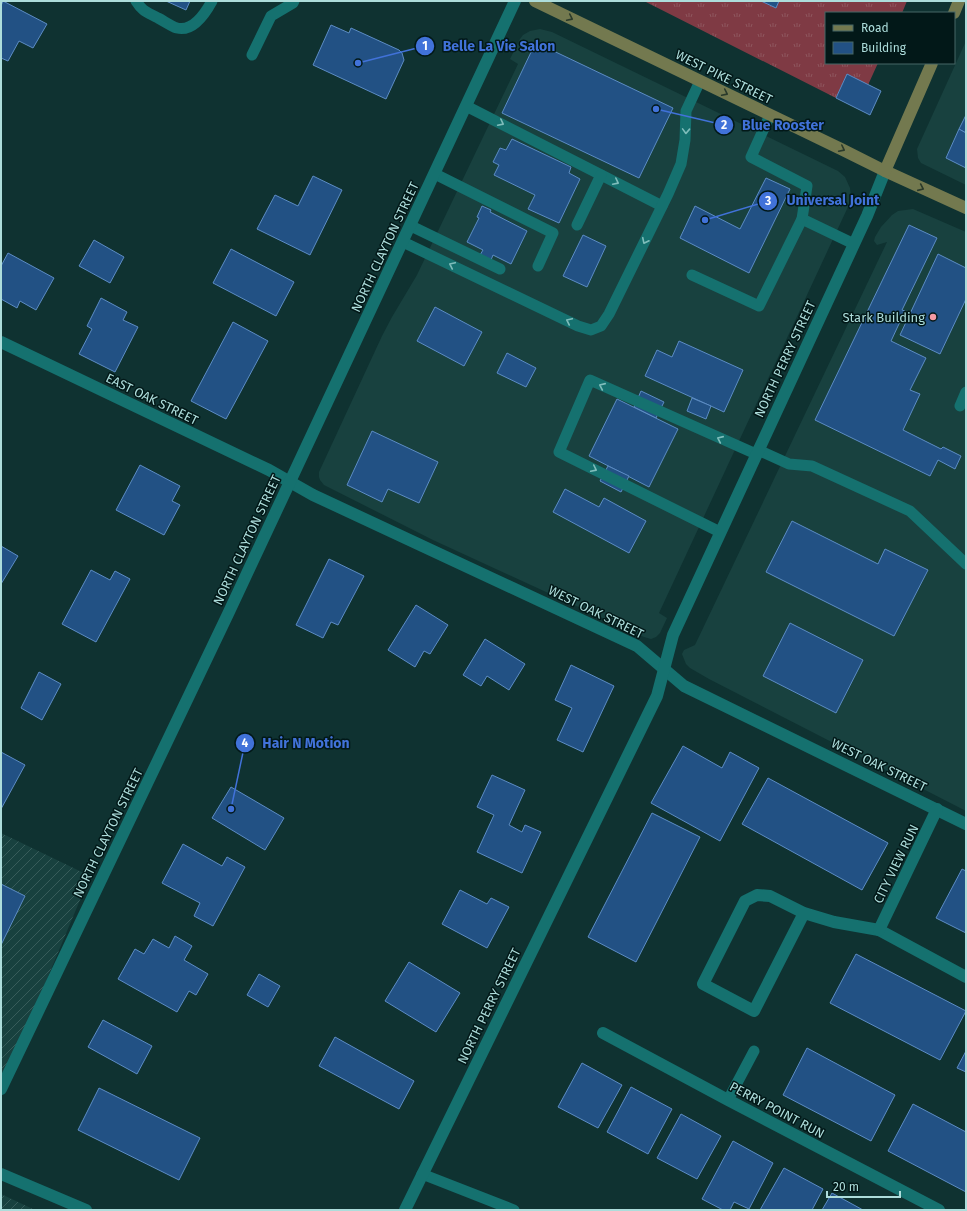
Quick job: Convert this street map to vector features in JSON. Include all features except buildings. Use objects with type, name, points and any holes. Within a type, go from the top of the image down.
[{"type":"main road","name":"WEST PIKE STREET","points":[[535,1],[885,172],[966,208]]},
{"type":"main road","points":[[954,12],[959,1]]},
{"type":"main road","name":"NORTH PERRY STREET","points":[[885,172],[932,64]]},
{"type":"street","name":"NORTH CLAYTON STREET","points":[[1,1088],[212,649],[515,1]]},
{"type":"street","name":"NORTH PERRY STREET","points":[[405,1210],[657,696],[663,667],[673,635],[867,216],[885,172]]},
{"type":"street","name":"EAST OAK STREET","points":[[1,342],[269,470],[290,482]]},
{"type":"street","name":"WEST OAK STREET","points":[[290,482],[320,499],[637,646],[684,686],[966,824]]},
{"type":"street","name":"CITY VIEW RUN","points":[[879,930],[937,809]]},
{"type":"street","points":[[804,913],[754,1011],[703,984],[745,901],[757,895],[770,896],[804,913],[834,922],[879,930],[966,977]]},
{"type":"street","name":"PERRY POINT RUN","points":[[603,1033],[939,1210]]},
{"type":"street","points":[[1,1174],[86,1210]]},
{"type":"lane","points":[[136,1],[141,9],[178,28],[188,27],[196,22],[206,12],[212,1]]},
{"type":"lane","points":[[252,55],[270,16],[294,1]]},
{"type":"lane","points":[[403,242],[578,326],[591,330],[601,326],[609,314],[681,164],[685,140],[686,111],[700,81]]},
{"type":"lane","points":[[466,106],[662,206]]},
{"type":"lane","points":[[692,275],[759,306],[802,219],[807,186],[751,157],[770,115]]},
{"type":"lane","points":[[435,174],[553,233],[538,266]]},
{"type":"lane","points":[[577,225],[601,174]]},
{"type":"lane","points":[[802,219],[854,244]]},
{"type":"lane","points":[[410,226],[500,269]]},
{"type":"lane","points":[[720,532],[559,452],[590,380],[757,452],[789,464],[812,466],[910,511],[966,564]]},
{"type":"lane","points":[[960,406],[966,392]]},
{"type":"lane","points":[[728,1100],[754,1051]]},
{"type":"lane","points":[[422,1174],[514,1210]]},
{"type":"shaded area","points":[[540,29],[552,32],[838,171],[845,177],[850,188],[851,197],[847,209],[659,613],[667,618],[660,633],[651,639],[433,540],[324,485],[319,477],[319,472],[382,336],[417,275],[518,64],[510,59],[523,35],[530,31]]},
{"type":"shaded area","points":[[966,41],[966,185],[921,163],[918,158],[917,149]]},
{"type":"shaded area","points":[[913,209],[966,232],[966,811],[709,679],[690,668],[686,664],[682,654],[684,650],[695,645],[887,242],[877,245],[874,241],[875,237],[881,227],[892,215],[898,211]]},
{"type":"shaded area","points":[[1,833],[90,876],[1,1089]]},
{"type":"shaded area","points":[[1,1194],[35,1210],[1,1210]]},
{"type":"green space","points":[[644,1],[907,1],[902,12],[825,12],[825,64],[878,64],[868,85],[847,75],[836,98]]},
{"type":"place","name":"Belle La Vie Salon","points":[[358,63]]},
{"type":"place","name":"Blue Rooster","points":[[656,109]]},
{"type":"place","name":"Universal Joint","points":[[705,220]]},
{"type":"place","name":"Stark Building","points":[[933,317]]},
{"type":"place","name":"Hair N Motion","points":[[231,809]]}]
